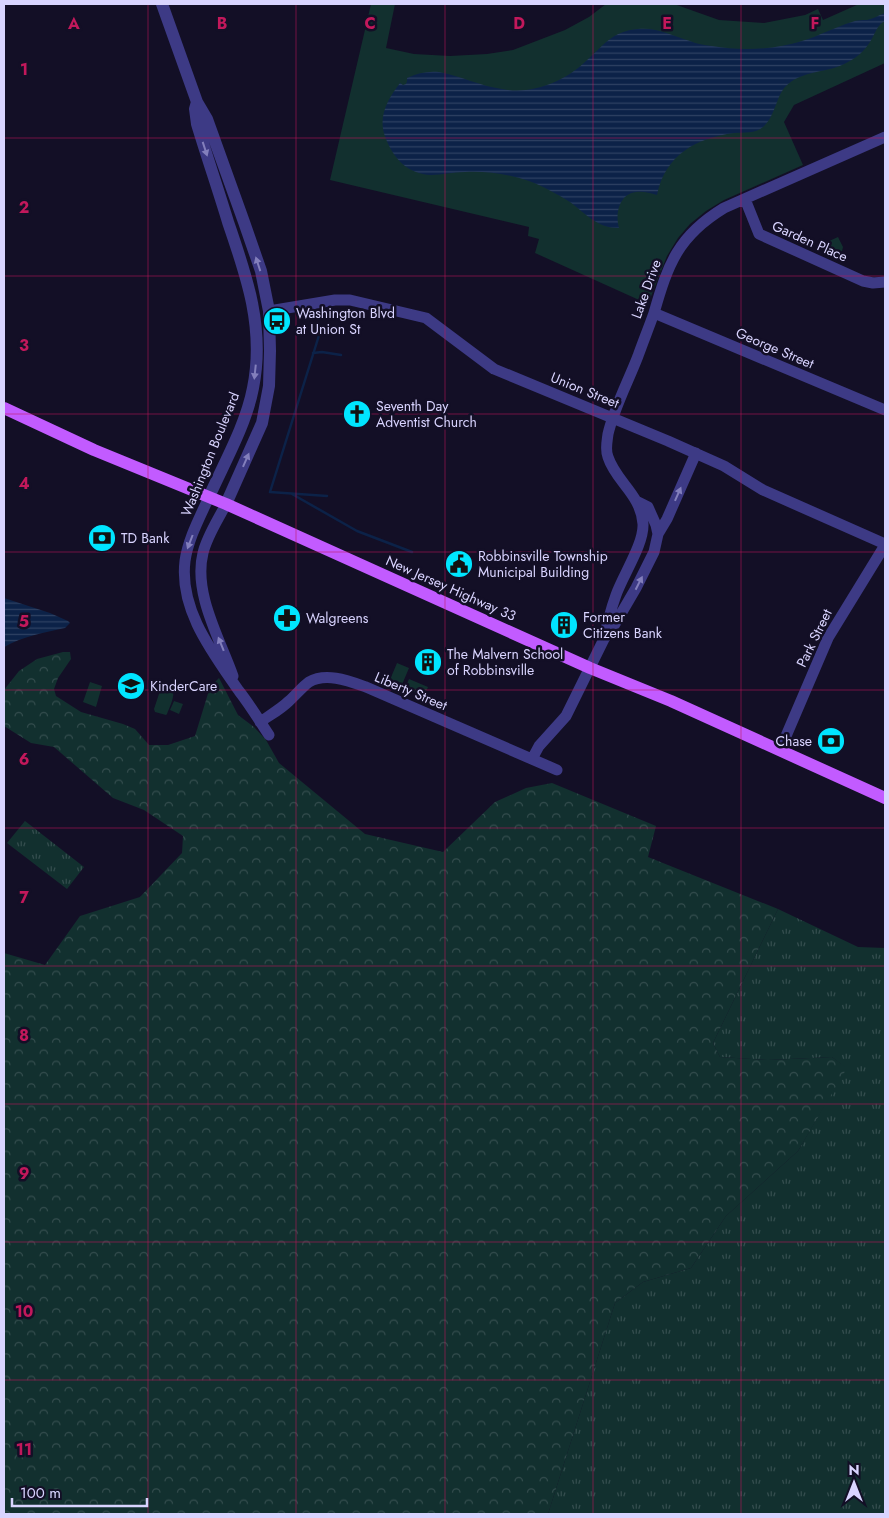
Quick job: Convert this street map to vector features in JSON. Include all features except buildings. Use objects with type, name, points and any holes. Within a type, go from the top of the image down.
[{"type":"main road","name":"New Jersey Highway 33","points":[[4,408],[94,450],[226,504],[885,798]]},
{"type":"street","name":"Washington Boulevard","points":[[162,4],[197,102],[207,119],[244,222],[260,271],[269,312],[269,386],[262,423],[205,546],[200,575],[201,588],[208,610],[238,689]]},
{"type":"street","name":"Washington Boulevard","points":[[197,102],[195,109],[197,124],[253,304],[257,352],[253,389],[242,424],[188,548],[185,560],[184,585],[193,615],[209,647],[269,735]]},
{"type":"street","name":"Lake Drive","points":[[604,639],[616,594],[643,532],[643,522],[638,502],[616,472],[608,457],[606,450],[608,434],[654,312],[669,265],[688,237],[714,214],[744,199],[885,138]]},
{"type":"street","name":"Garden Place","points":[[744,199],[758,234],[863,281],[885,282]]},
{"type":"street","name":"Union Street","points":[[269,312],[335,300],[350,300],[426,318],[494,368],[696,453],[724,466],[763,490],[885,544]]},
{"type":"street","points":[[253,304],[269,312],[256,324]]},
{"type":"street","name":"George Street","points":[[654,312],[885,410]]},
{"type":"street","points":[[658,534],[667,519],[696,453]]},
{"type":"street","name":"Lake Drive","points":[[532,760],[539,746],[566,716],[604,639],[636,588],[654,552],[658,534],[656,524],[648,508],[638,502]]},
{"type":"street","name":"Park Street","points":[[780,750],[828,638],[885,544]]},
{"type":"street","name":"Liberty Street","points":[[260,722],[288,702],[310,682],[320,678],[333,678],[350,681],[557,770]]},
{"type":"green space","points":[[371,4],[395,4],[386,48],[414,54],[450,56],[487,54],[513,50],[565,30],[589,17],[606,4],[674,4],[719,20],[764,23],[805,15],[818,9],[823,20],[859,4],[885,4],[885,63],[794,105],[784,122],[803,165],[724,200],[690,224],[678,238],[667,256],[648,304],[535,253],[539,239],[528,236],[529,227],[330,180]]},
{"type":"green space","points":[[838,237],[843,247],[842,251],[832,255],[829,254],[825,243]]},
{"type":"green space","points":[[70,652],[71,659],[58,678],[54,689],[56,696],[81,712],[135,729],[149,745],[168,745],[195,736],[210,687],[219,678],[238,715],[254,727],[266,740],[279,763],[365,834],[443,852],[495,802],[526,788],[552,783],[656,826],[648,857],[778,909],[713,1043],[720,1057],[768,1060],[832,1057],[847,1068],[798,1151],[726,1216],[691,1268],[643,1282],[615,1303],[548,1514],[4,1514],[4,953],[45,965],[80,916],[140,897],[182,853],[183,836],[144,810],[113,798],[54,747],[31,743],[4,726],[4,690],[19,671],[37,659]]},
{"type":"green space","points":[[397,663],[409,668],[401,687],[389,682]]},
{"type":"green space","points":[[409,679],[428,687],[424,696],[405,688]]},
{"type":"green space","points":[[90,682],[102,686],[96,707],[83,702]]},
{"type":"green space","points":[[165,683],[170,685],[173,692],[172,701],[166,715],[155,712],[154,709],[162,685]]},
{"type":"green space","points":[[174,701],[183,704],[179,714],[170,710]]},
{"type":"green space","points":[[25,821],[84,867],[67,889],[7,843]]},
{"type":"green space","points":[[778,909],[858,947],[885,948],[885,1514],[548,1514],[615,1303],[643,1282],[691,1268],[726,1216],[798,1151],[846,1068],[832,1057],[768,1060],[720,1057],[713,1043]]},
{"type":"water","points":[[885,13],[885,21],[878,27],[868,45],[858,56],[840,66],[799,77],[785,87],[770,118],[763,127],[753,132],[720,135],[695,144],[675,159],[667,169],[657,195],[639,192],[626,196],[618,211],[619,228],[604,226],[598,223],[570,202],[529,181],[497,173],[461,172],[431,175],[415,172],[403,164],[393,153],[383,131],[383,117],[391,96],[400,83],[406,84],[407,78],[419,74],[439,72],[494,88],[524,90],[557,81],[577,69],[608,40],[629,30],[652,29],[703,45],[734,49],[757,49],[802,41],[846,24]]},
{"type":"water","points":[[4,598],[50,613],[70,623],[65,628],[26,637],[4,647]]},
{"type":"waterway","points":[[321,329],[270,492],[327,496]]},
{"type":"waterway","points":[[313,353],[322,352],[341,355]]},
{"type":"waterway","points":[[292,494],[357,531],[412,552]]},
{"type":"place","name":"Washington Blvd at Union St","points":[[277,321]]},
{"type":"place","name":"Seventh Day Adventist Church","points":[[357,414]]},
{"type":"place","name":"TD Bank","points":[[102,538]]},
{"type":"place","name":"Robbinsville Township Municipal Building","points":[[459,564]]},
{"type":"place","name":"Walgreens","points":[[287,618]]},
{"type":"place","name":"Former Citizens Bank","points":[[564,625]]},
{"type":"place","name":"The Malvern School of Robbinsville","points":[[428,662]]},
{"type":"place","name":"KinderCare","points":[[131,686]]},
{"type":"place","name":"Chase","points":[[831,741]]}]
